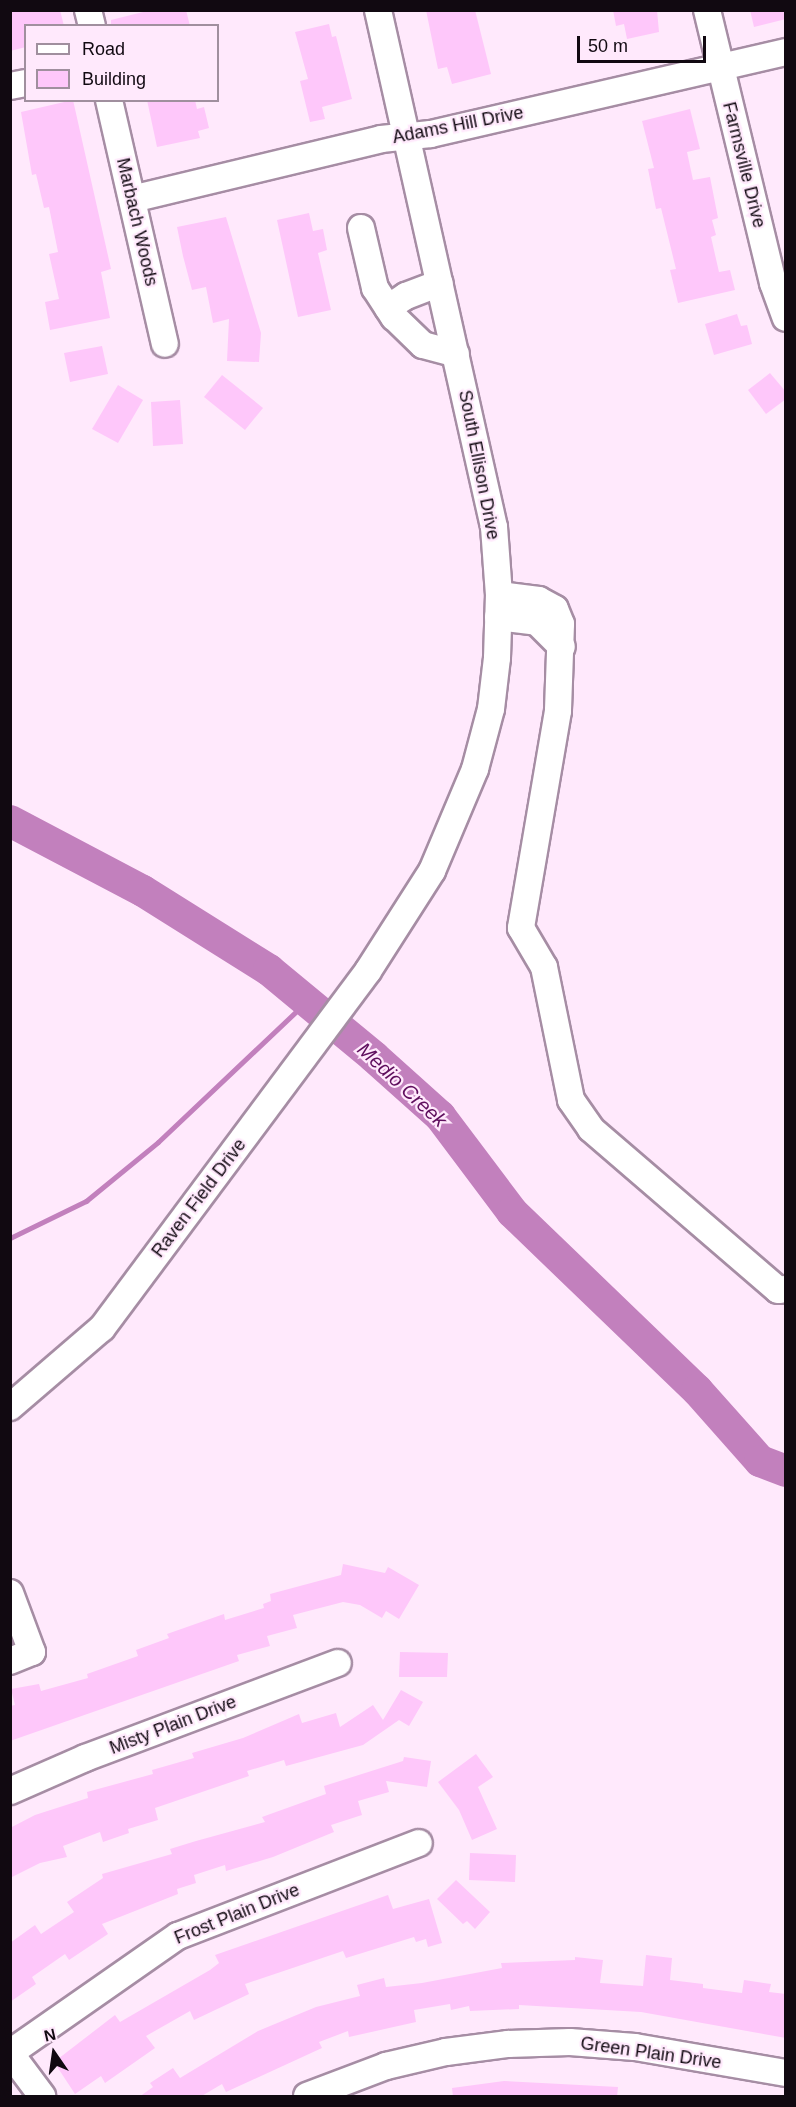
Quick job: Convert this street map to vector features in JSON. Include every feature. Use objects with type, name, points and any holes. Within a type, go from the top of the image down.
[{"type":"street","name":"South Ellison Drive","points":[[368,971],[432,871],[475,770],[491,709],[499,606],[494,527],[378,10]]},
{"type":"street","name":"Farmsville Drive","points":[[706,10],[773,284],[786,318]]},
{"type":"street","name":"Adams Hill Drive","points":[[132,199],[786,52]]},
{"type":"street","name":"Marbach Woods","points":[[109,102],[165,344]]},
{"type":"street","points":[[361,228],[375,288],[388,308],[423,345],[456,354]]},
{"type":"street","points":[[388,308],[406,296],[440,283]]},
{"type":"street","points":[[499,606],[539,600],[555,609],[561,624],[558,711],[521,928],[544,967],[571,1100],[591,1128],[778,1290],[786,1289]]},
{"type":"street","name":"Raven Field Drive","points":[[10,1407],[102,1328],[368,971]]},
{"type":"street","points":[[10,1593],[32,1652],[10,1661]]},
{"type":"street","name":"Misty Plain Drive","points":[[10,1791],[85,1758],[338,1663]]},
{"type":"street","name":"Frost Plain Drive","points":[[10,2053],[178,1936],[419,1843]]},
{"type":"street","name":"Green Plain Drive","points":[[307,2097],[386,2066],[446,2052],[508,2044],[570,2042],[635,2048],[786,2073]]},
{"type":"street","points":[[10,2053],[42,2097]]},
{"type":"building","points":[[10,10],[60,10],[64,24],[24,24],[24,48],[10,51]]},
{"type":"building","points":[[151,10],[186,10],[190,24],[111,24],[111,20]]},
{"type":"building","points":[[426,10],[475,10],[491,74],[452,84],[447,67],[438,69]]},
{"type":"building","points":[[613,10],[657,10],[659,32],[627,39],[624,24],[616,26]]},
{"type":"building","points":[[750,10],[786,10],[786,19],[754,27]]},
{"type":"building","points":[[329,24],[332,37],[336,36],[352,99],[322,107],[325,119],[310,122],[300,81],[308,79],[295,32]]},
{"type":"building","points":[[73,102],[111,269],[101,272],[110,318],[50,330],[45,302],[59,299],[49,254],[58,252],[49,207],[44,208],[36,174],[32,175],[21,112]]},
{"type":"building","points":[[147,102],[195,102],[197,109],[204,107],[209,128],[198,131],[200,138],[157,147]]},
{"type":"building","points":[[690,109],[700,149],[687,152],[693,180],[710,177],[718,218],[712,220],[716,235],[711,237],[719,272],[730,270],[735,290],[678,303],[670,270],[676,269],[661,208],[656,209],[648,169],[654,168],[642,121]]},
{"type":"building","points":[[309,213],[313,231],[323,229],[327,250],[318,253],[331,310],[298,317],[277,220]]},
{"type":"building","points":[[226,217],[261,333],[259,362],[227,361],[229,319],[213,323],[206,287],[192,290],[183,256],[177,227]]},
{"type":"building","points":[[737,314],[741,326],[747,325],[752,344],[714,355],[705,324]]},
{"type":"building","points":[[102,346],[108,374],[70,382],[64,353]]},
{"type":"building","points":[[770,373],[786,392],[786,399],[766,414],[748,390]]},
{"type":"building","points":[[222,375],[263,408],[245,430],[204,397]]},
{"type":"building","points":[[118,385],[143,400],[118,443],[92,429]]},
{"type":"building","points":[[180,400],[183,444],[153,446],[151,402]]},
{"type":"building","points":[[343,1564],[385,1573],[388,1567],[419,1585],[399,1619],[386,1611],[382,1618],[360,1605],[343,1602],[293,1615],[297,1628],[267,1636],[270,1646],[237,1655],[239,1661],[10,1741],[10,1706],[15,1705],[11,1689],[39,1684],[41,1691],[88,1678],[87,1674],[138,1656],[136,1650],[169,1638],[167,1634],[224,1614],[225,1620],[264,1608],[263,1604],[271,1601],[270,1594],[341,1575]]},
{"type":"building","points":[[400,1652],[448,1653],[447,1677],[399,1677]]},
{"type":"building","points":[[401,1690],[423,1702],[409,1726],[399,1720],[363,1745],[286,1766],[284,1760],[247,1771],[249,1776],[155,1808],[158,1820],[128,1829],[129,1833],[103,1842],[100,1832],[63,1846],[67,1857],[40,1863],[10,1878],[10,1828],[35,1815],[88,1798],[87,1792],[153,1774],[152,1770],[194,1758],[192,1753],[243,1738],[299,1714],[302,1723],[336,1713],[340,1727],[373,1705],[383,1720]]},
{"type":"building","points":[[476,1754],[493,1777],[478,1787],[497,1829],[472,1840],[459,1810],[438,1782]]},
{"type":"building","points":[[404,1757],[431,1761],[427,1787],[386,1781],[389,1792],[358,1801],[362,1815],[331,1825],[334,1832],[273,1857],[226,1871],[225,1865],[194,1875],[196,1883],[177,1889],[178,1894],[102,1924],[108,1934],[69,1960],[65,1954],[32,1977],[36,1984],[10,2002],[10,1943],[35,1925],[41,1934],[74,1912],[67,1902],[103,1878],[102,1874],[172,1854],[170,1849],[265,1822],[262,1817],[326,1794],[324,1786],[403,1761]]},
{"type":"building","points":[[470,1853],[516,1855],[515,1882],[469,1880]]},
{"type":"building","points":[[456,1880],[490,1912],[475,1929],[467,1921],[463,1924],[437,1899]]},
{"type":"building","points":[[388,1895],[393,1909],[429,1899],[442,1943],[428,1947],[426,1939],[416,1942],[414,1937],[346,1958],[343,1951],[245,1984],[249,1994],[194,2020],[190,2011],[146,2036],[155,2048],[105,2083],[101,2076],[75,2094],[54,2062],[115,2015],[120,2022],[210,1970],[219,1963],[215,1955]]},
{"type":"building","points":[[646,1955],[672,1958],[670,1980],[703,1984],[703,1988],[742,1993],[744,1980],[771,1984],[769,1992],[786,1994],[786,2038],[641,2012],[519,2005],[519,2009],[470,2011],[469,2006],[451,2010],[450,2004],[414,2010],[416,2022],[349,2037],[348,2031],[319,2042],[322,2048],[226,2092],[222,2084],[200,2097],[139,2097],[153,2087],[150,2083],[173,2068],[180,2078],[258,2031],[316,2007],[360,1996],[357,1985],[384,1978],[386,1987],[422,1983],[502,1968],[501,1963],[575,1960],[575,1957],[603,1960],[600,1983],[643,1986]]},
{"type":"building","points":[[504,2081],[618,2087],[617,2097],[453,2097],[452,2088]]},
{"type":"waterway","name":"Medio Creek","points":[[10,821],[143,891],[269,970],[374,1057],[440,1116],[512,1212],[697,1390],[760,1461],[786,1471]]},
{"type":"waterway","points":[[10,1238],[86,1201],[158,1142],[307,1001]]}]
